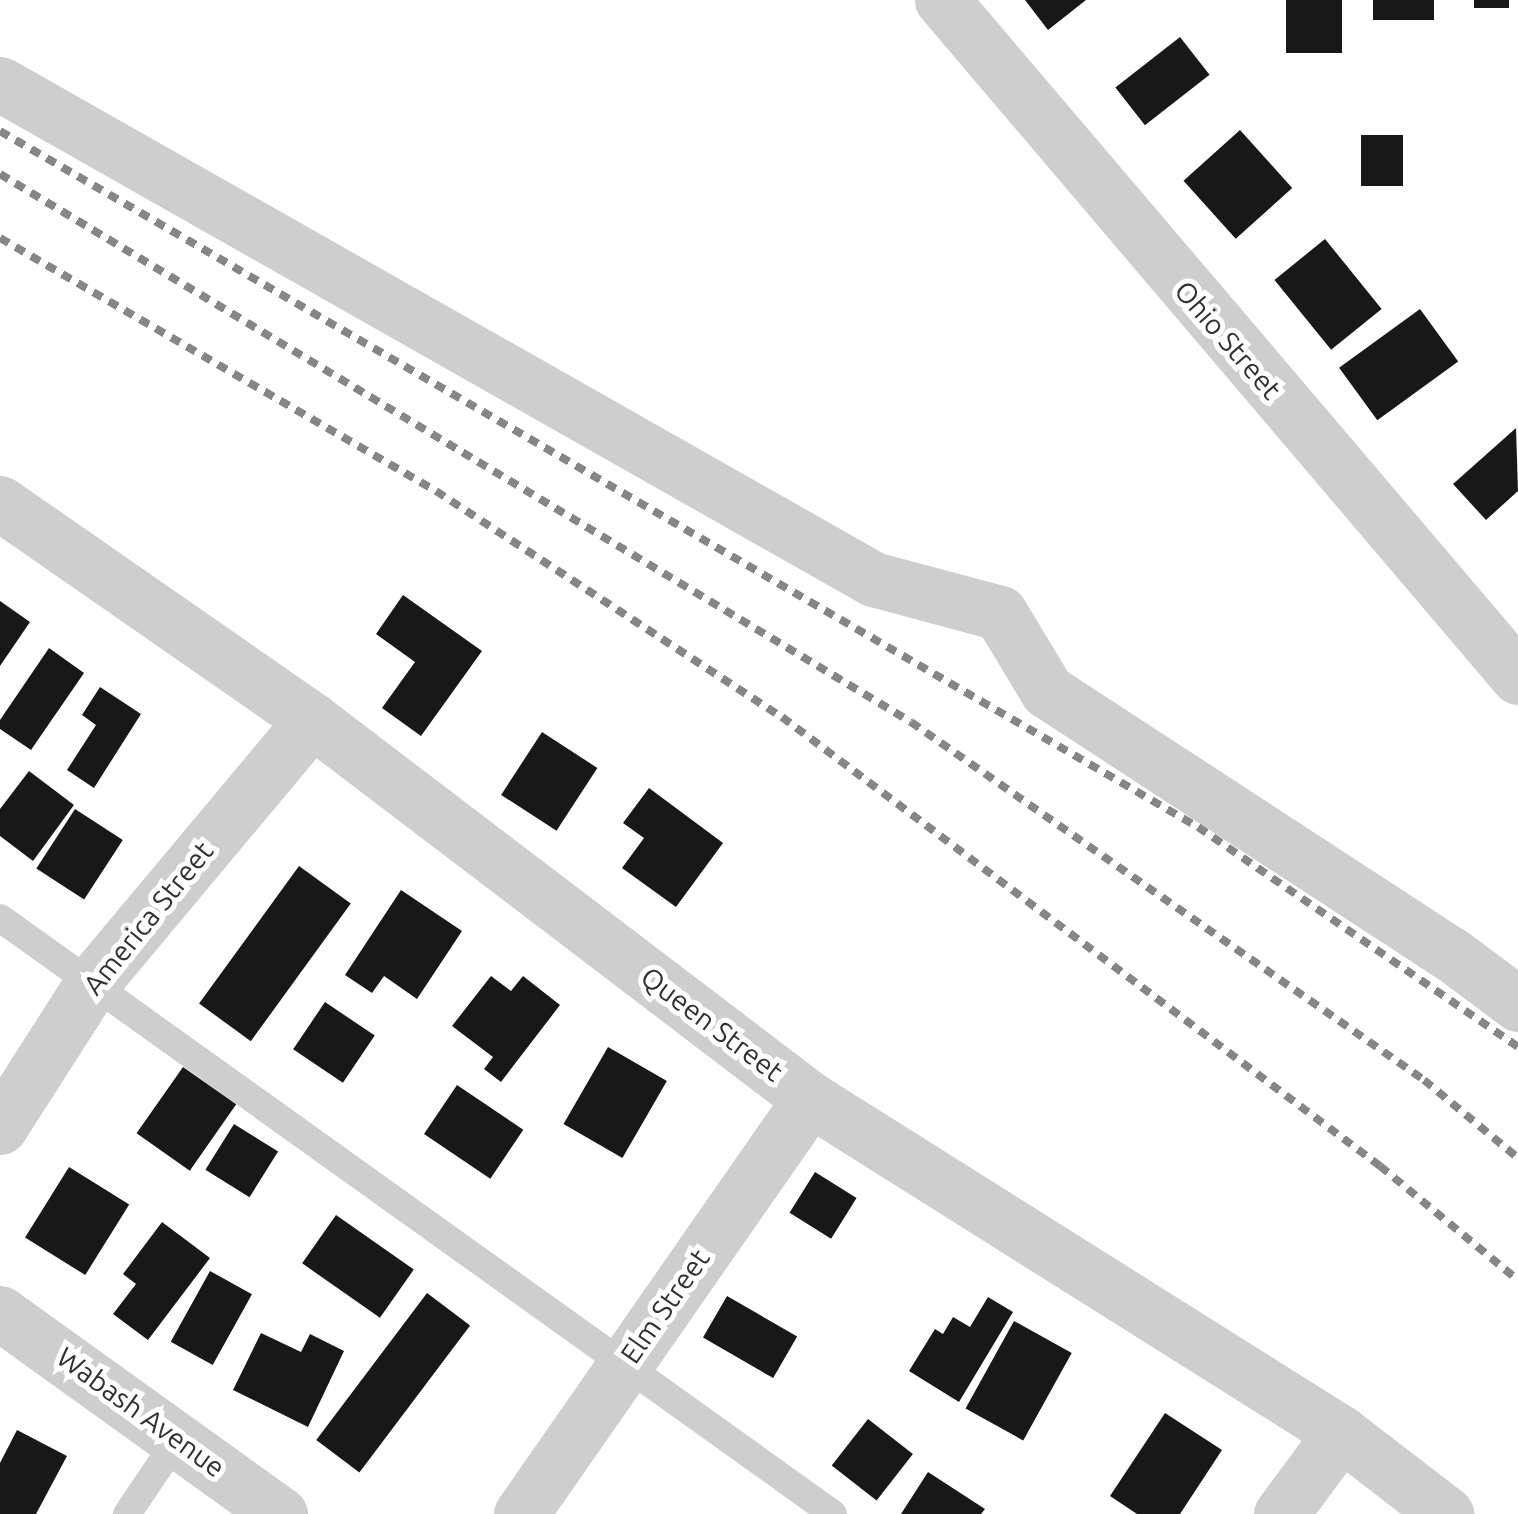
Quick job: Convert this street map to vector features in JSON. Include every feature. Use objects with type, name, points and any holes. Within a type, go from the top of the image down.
[{"type":"street","name":"Ohio Street","points":[[942,0],[1518,677]]},
{"type":"street","points":[[0,84],[874,579],[1000,613],[1047,691],[1451,954],[1518,1004]]},
{"type":"street","name":"Queen Street","points":[[0,503],[312,720],[810,1098],[1341,1432],[1446,1514]]},
{"type":"street","name":"America Street","points":[[0,1127],[92,983],[312,720]]},
{"type":"street","name":"Elm Street","points":[[521,1514],[810,1098]]},
{"type":"street","name":"Wabash Avenue","points":[[0,1313],[280,1514]]},
{"type":"street","points":[[1281,1514],[1341,1432]]},
{"type":"lane","points":[[0,918],[833,1514]]},
{"type":"lane","points":[[128,1514],[179,1438]]},
{"type":"building","points":[[1025,0],[1086,0],[1048,30]]},
{"type":"building","points":[[1286,0],[1342,0],[1342,53],[1286,53]]},
{"type":"building","points":[[1373,0],[1434,0],[1434,20],[1373,20]]},
{"type":"building","points":[[1474,0],[1509,0],[1509,8],[1474,8]]},
{"type":"building","points":[[1180,37],[1210,75],[1145,125],[1115,87]]},
{"type":"building","points":[[1240,130],[1292,188],[1236,239],[1184,181]]},
{"type":"building","points":[[1361,135],[1403,135],[1403,186],[1361,186]]},
{"type":"building","points":[[1325,239],[1382,309],[1331,350],[1274,280]]},
{"type":"building","points":[[1420,309],[1458,362],[1377,420],[1339,368]]},
{"type":"building","points":[[1516,428],[1518,491],[1486,520],[1453,484]]},
{"type":"building","points":[[403,595],[482,651],[421,736],[382,708],[415,662],[376,634]]},
{"type":"building","points":[[0,601],[30,622],[0,666]]},
{"type":"building","points":[[49,648],[84,673],[31,750],[0,729],[0,720]]},
{"type":"building","points":[[100,687],[141,714],[94,788],[67,770],[96,725],[82,715]]},
{"type":"building","points":[[542,732],[597,768],[557,831],[501,795]]},
{"type":"building","points":[[29,771],[74,805],[33,861],[0,836],[0,809]]},
{"type":"building","points":[[649,788],[723,843],[676,907],[622,868],[644,838],[623,823]]},
{"type":"building","points":[[75,809],[123,840],[84,900],[36,869]]},
{"type":"building","points":[[299,866],[351,904],[251,1041],[199,1004]]},
{"type":"building","points":[[401,890],[462,931],[417,999],[384,976],[372,993],[345,975]]},
{"type":"building","points":[[491,976],[511,991],[523,976],[560,1005],[501,1082],[484,1069],[493,1057],[452,1026]]},
{"type":"building","points":[[325,1002],[375,1036],[343,1083],[293,1049]]},
{"type":"building","points":[[608,1047],[667,1081],[622,1158],[564,1124]]},
{"type":"building","points":[[183,1067],[236,1104],[190,1171],[137,1133]]},
{"type":"building","points":[[457,1085],[523,1130],[490,1179],[424,1134]]},
{"type":"building","points":[[234,1124],[278,1152],[249,1197],[205,1170]]},
{"type":"building","points":[[69,1167],[129,1205],[85,1275],[25,1237]]},
{"type":"building","points":[[815,1172],[857,1198],[831,1239],[790,1213]]},
{"type":"building","points":[[336,1215],[414,1269],[380,1318],[302,1263]]},
{"type":"building","points":[[162,1222],[210,1258],[148,1340],[113,1314],[136,1284],[123,1274]]},
{"type":"building","points":[[210,1271],[252,1294],[213,1365],[171,1342]]},
{"type":"building","points":[[427,1293],[470,1325],[359,1472],[316,1440]]},
{"type":"building","points":[[727,1296],[797,1336],[773,1378],[703,1338]]},
{"type":"building","points":[[988,1297],[1013,1312],[959,1402],[909,1371],[935,1329],[943,1334],[953,1317],[970,1327]]},
{"type":"building","points":[[1014,1321],[1072,1353],[1023,1440],[966,1408]]},
{"type":"building","points":[[261,1333],[301,1352],[310,1334],[344,1351],[308,1427],[233,1390]]},
{"type":"building","points":[[1165,1413],[1222,1450],[1180,1514],[1137,1514],[1110,1496]]},
{"type":"building","points":[[868,1419],[913,1454],[877,1501],[832,1465]]},
{"type":"building","points":[[17,1430],[67,1456],[36,1514],[0,1514],[0,1463]]},
{"type":"building","points":[[928,1472],[985,1509],[981,1514],[901,1514]]},
{"type":"railway","points":[[0,131],[1198,827],[1518,1047]]},
{"type":"railway","points":[[0,174],[911,722],[1424,1080],[1518,1158]]},
{"type":"railway","points":[[0,238],[436,491],[782,717],[1380,1166],[1518,1280]]}]
